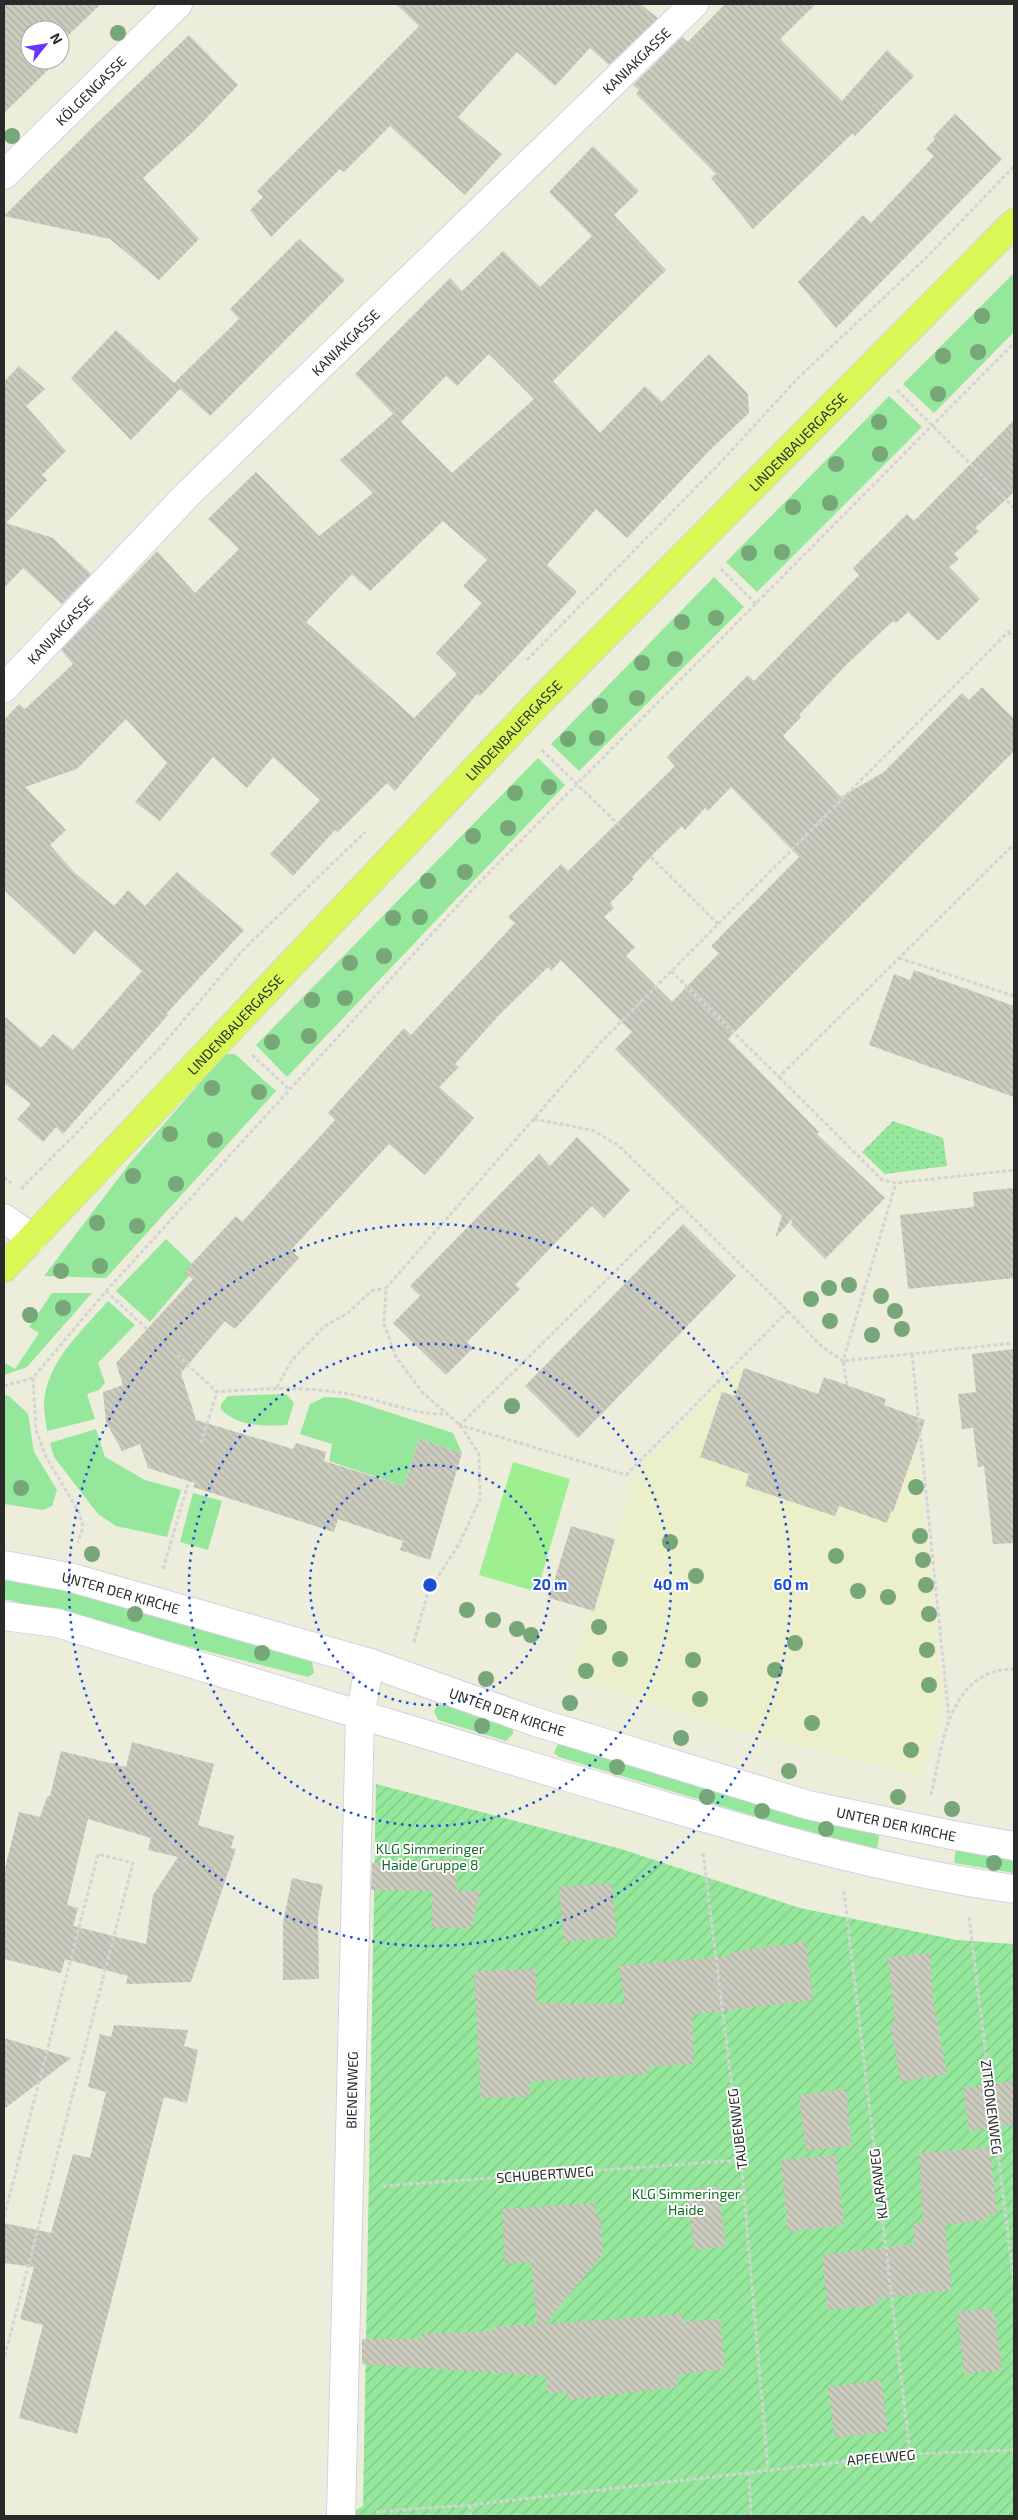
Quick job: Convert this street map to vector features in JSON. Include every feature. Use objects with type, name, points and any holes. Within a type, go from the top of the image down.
[{"type":"main road","name":"LINDENBAUERGASSE","points":[[4,1268],[543,698],[1014,223]]},
{"type":"main road","name":"LINDENBAUERGASSE","points":[[4,1287],[29,1243]]},
{"type":"street","name":"KÖLGENGASSE","points":[[4,175],[178,4]]},
{"type":"street","name":"KANIAKGASSE","points":[[4,688],[188,494],[694,4]]},
{"type":"street","points":[[4,1218],[29,1243]]},
{"type":"street","name":"UNTER DER KIRCHE","points":[[4,1565],[69,1577],[370,1663],[536,1722],[798,1802],[922,1829],[1014,1846]]},
{"type":"street","points":[[4,1616],[57,1623],[360,1716],[698,1816],[842,1855],[966,1883],[1014,1889]]},
{"type":"street","name":"BIENENWEG","points":[[342,2516],[360,1716],[370,1663]]},
{"type":"path","points":[[4,1386],[32,1378],[106,1291],[471,891],[1014,343]]},
{"type":"path","points":[[897,390],[1014,508]]},
{"type":"path","points":[[720,570],[756,604]]},
{"type":"path","points":[[277,1387],[292,1360],[325,1326],[348,1313],[371,1291],[386,1288],[600,1043],[1008,632],[1014,629]]},
{"type":"path","points":[[1008,632],[1014,638]]},
{"type":"path","points":[[541,748],[624,830]]},
{"type":"path","points":[[779,1077],[1014,844]]},
{"type":"path","points":[[651,857],[718,924]]},
{"type":"path","points":[[899,958],[1014,996]]},
{"type":"path","points":[[671,971],[882,1180],[896,1184],[1014,1170]]},
{"type":"path","points":[[250,1053],[290,1090]]},
{"type":"path","points":[[534,1118],[592,1130],[618,1145],[788,1311],[821,1346],[843,1361],[1014,1343]]},
{"type":"path","points":[[847,1385],[843,1361],[896,1184]]},
{"type":"path","points":[[460,1425],[681,1206]]},
{"type":"path","points":[[386,1288],[384,1324],[396,1357],[423,1393],[460,1425],[479,1454],[480,1499],[458,1544],[428,1592],[404,1675]]},
{"type":"path","points":[[106,1291],[148,1330]]},
{"type":"path","points":[[460,1425],[626,1475],[788,1311]]},
{"type":"path","points":[[912,1354],[949,1719]]},
{"type":"path","points":[[177,1355],[217,1392],[277,1387],[338,1392],[427,1414],[447,1414]]},
{"type":"path","points":[[32,1378],[36,1430],[46,1457],[79,1512],[83,1526],[69,1577]]},
{"type":"path","points":[[201,1443],[217,1392]]},
{"type":"path","points":[[154,1601],[189,1481]]},
{"type":"path","points":[[922,1829],[949,1719],[961,1694],[985,1676],[1014,1669]]},
{"type":"path","points":[[4,2217],[98,1854],[133,1863],[4,2359]]},
{"type":"path","name":"TAUBENWEG","points":[[707,1880],[741,2160],[768,2469]]},
{"type":"path","name":"KLARAWEG","points":[[845,1915],[910,2454]]},
{"type":"path","name":"ZITRONENWEG","points":[[970,1931],[1014,2284]]},
{"type":"path","name":"SCHUBERTWEG","points":[[350,2188],[741,2160]]},
{"type":"path","name":"APFELWEG","points":[[342,2516],[470,2505],[910,2454],[1014,2450]]},
{"type":"path","points":[[749,2472],[751,2516]]},
{"type":"path","points":[[470,2505],[470,2516]]},
{"type":"shaded area","points":[[738,1366],[818,1394],[824,1377],[886,1399],[884,1406],[898,1454],[918,1461],[943,1706],[920,1776],[738,1730],[567,1677],[591,1610],[594,1611],[638,1469]]},
{"type":"green space","points":[[1014,273],[1014,332],[934,413],[903,384]]},
{"type":"green space","points":[[889,396],[922,427],[757,592],[726,562]]},
{"type":"green space","points":[[714,577],[744,607],[579,771],[551,744]]},
{"type":"green space","points":[[538,758],[565,785],[287,1077],[256,1045]]},
{"type":"green space","points":[[225,1054],[235,1054],[276,1091],[106,1278],[44,1276],[130,1163]]},
{"type":"green space","points":[[893,1121],[943,1138],[947,1166],[885,1174],[862,1152]]},
{"type":"green space","points":[[166,1239],[192,1264],[189,1276],[150,1322],[116,1291]]},
{"type":"green space","points":[[52,1293],[92,1293],[27,1367],[4,1375],[5,1363],[15,1369],[39,1333],[29,1327]]},
{"type":"green space","points":[[108,1301],[135,1325],[98,1363],[105,1383],[99,1390],[87,1394],[95,1419],[47,1431],[44,1404],[51,1374],[67,1348]]},
{"type":"green space","points":[[286,1394],[294,1403],[287,1425],[261,1425],[243,1422],[228,1415],[221,1409],[221,1404],[228,1396]]},
{"type":"green space","points":[[4,1395],[9,1396],[28,1414],[34,1452],[57,1490],[52,1506],[43,1510],[4,1504]]},
{"type":"green space","points":[[325,1397],[345,1398],[453,1433],[462,1453],[419,1439],[404,1486],[329,1461],[332,1444],[300,1434],[310,1404]]},
{"type":"green space","points":[[96,1429],[105,1457],[145,1480],[181,1490],[167,1537],[116,1526],[98,1514],[54,1457],[50,1443]]},
{"type":"green space","points":[[513,1462],[570,1479],[537,1592],[479,1575]]},
{"type":"green space","points":[[193,1493],[222,1501],[208,1550],[180,1542]]},
{"type":"green space","points":[[4,1575],[86,1590],[249,1638],[312,1662],[314,1673],[308,1677],[4,1599]]},
{"type":"green space","points":[[442,1704],[508,1724],[513,1729],[513,1734],[506,1741],[438,1720],[434,1711],[437,1706]]},
{"type":"green space","points":[[563,1742],[880,1831],[877,1849],[777,1823],[559,1757],[554,1753],[558,1744]]},
{"type":"green space","name":"KLG Simmeringer Haide","points":[[376,1784],[621,1849],[800,1908],[957,1940],[1014,1944],[1014,2516],[346,2516],[363,2506]]},
{"type":"green space","points":[[956,1848],[1014,1857],[1014,1873],[954,1863]]},
{"type":"building","points":[[4,4],[101,4],[70,33],[70,20],[20,20],[20,70],[48,70],[4,113]]},
{"type":"building","points":[[396,4],[640,4],[658,18],[609,65],[590,48],[555,86],[517,52],[458,117],[502,154],[465,195],[390,126],[344,172],[340,169],[271,237],[250,210],[263,197],[257,191],[419,26]]},
{"type":"building","points":[[725,4],[816,4],[780,39],[842,101],[887,50],[914,76],[855,136],[853,133],[753,229],[711,178],[716,174],[636,94],[639,90],[633,85],[682,37],[688,42]]},
{"type":"building","points":[[189,35],[238,85],[194,131],[143,178],[199,239],[159,280],[110,239],[4,216],[95,125]]},
{"type":"building","points":[[955,114],[1002,159],[836,328],[798,282],[863,215],[871,223],[934,156],[926,149],[935,139],[933,137]]},
{"type":"building","points":[[593,146],[639,191],[614,215],[666,270],[553,381],[600,433],[645,386],[662,402],[709,354],[748,394],[749,413],[711,449],[627,538],[596,509],[547,565],[577,592],[480,696],[477,694],[395,791],[387,783],[338,832],[335,830],[293,876],[270,854],[320,800],[273,757],[247,788],[213,757],[160,821],[135,802],[167,763],[126,719],[77,769],[25,787],[66,830],[50,845],[74,872],[114,906],[128,890],[145,906],[177,872],[244,930],[166,1014],[168,1015],[63,1134],[56,1127],[43,1142],[17,1119],[31,1104],[4,1083],[4,1016],[41,1048],[53,1034],[73,1050],[142,971],[95,930],[74,955],[4,890],[4,720],[19,704],[25,709],[73,664],[61,650],[157,551],[195,593],[239,549],[208,519],[256,472],[319,536],[373,493],[340,460],[393,414],[397,418],[355,374],[450,278],[462,291],[503,251],[540,287],[592,236],[549,192]],"holes":[[[489,354],[534,399],[452,473],[401,422],[446,376],[457,386]],[[443,521],[487,560],[463,586],[482,603],[436,653],[457,674],[414,718],[306,622],[352,574],[370,591]]]},
{"type":"building","points":[[299,239],[345,280],[210,416],[180,389],[131,440],[71,378],[116,330],[174,383],[239,319],[230,309]]},
{"type":"building","points":[[19,366],[45,389],[26,406],[66,451],[42,475],[47,480],[6,523],[53,538],[91,574],[62,604],[23,568],[4,588],[4,382]]},
{"type":"building","points":[[1014,420],[1014,492],[975,528],[979,531],[954,554],[959,559],[949,567],[980,599],[938,641],[908,612],[896,623],[893,621],[845,666],[799,715],[801,717],[783,736],[841,797],[884,772],[962,693],[969,700],[982,687],[1014,719],[1014,751],[728,1039],[819,1132],[817,1134],[885,1198],[825,1259],[791,1225],[793,1218],[775,1238],[782,1216],[615,1049],[632,1032],[561,960],[551,971],[548,967],[500,1014],[455,1064],[459,1067],[439,1087],[474,1118],[425,1175],[389,1144],[291,1250],[299,1258],[235,1329],[225,1321],[181,1373],[196,1420],[293,1449],[296,1443],[326,1452],[324,1461],[404,1486],[419,1439],[462,1453],[430,1560],[400,1550],[403,1541],[338,1519],[334,1532],[193,1487],[195,1483],[148,1468],[140,1444],[122,1451],[106,1422],[103,1392],[123,1385],[116,1363],[193,1279],[184,1272],[236,1216],[242,1222],[335,1120],[328,1113],[404,1028],[411,1035],[515,923],[508,917],[561,864],[568,871],[675,766],[667,757],[748,675],[754,681],[859,575],[853,568],[907,514],[914,521]],"holes":[[[731,787],[799,857],[711,946],[719,953],[672,1002],[626,956],[635,947],[604,917],[614,908],[610,903],[634,879],[632,877],[656,851],[682,826],[685,830],[705,808],[708,811]]]},
{"type":"building","points":[[914,970],[1014,1006],[1014,1097],[869,1045],[894,974],[910,980]]},
{"type":"building","points":[[577,1137],[630,1190],[604,1218],[592,1206],[565,1233],[515,1285],[520,1289],[467,1342],[473,1348],[446,1375],[393,1323],[420,1296],[410,1286],[539,1154],[550,1166]]},
{"type":"building","points":[[1014,1188],[1014,1278],[908,1289],[900,1215],[974,1207],[973,1192]]},
{"type":"building","points":[[683,1224],[736,1276],[578,1438],[525,1386]]},
{"type":"building","points":[[1014,1349],[1014,1543],[993,1544],[984,1466],[978,1467],[973,1428],[962,1429],[958,1394],[976,1392],[972,1354]]},
{"type":"building","points":[[744,1368],[818,1394],[824,1377],[886,1399],[884,1405],[925,1420],[893,1512],[891,1511],[887,1523],[839,1506],[835,1516],[745,1486],[749,1474],[700,1457],[722,1392],[735,1396]]},
{"type":"building","points":[[571,1526],[615,1539],[594,1611],[549,1598]]},
{"type":"building","points":[[132,1742],[214,1764],[198,1825],[234,1836],[231,1848],[236,1849],[191,1982],[126,1984],[128,1976],[65,1959],[61,1973],[4,1959],[4,1872],[19,1812],[40,1817],[47,1797],[50,1796],[61,1751],[126,1767]],"holes":[[[88,1819],[151,1838],[148,1850],[178,1857],[153,1895],[146,1944],[73,1926],[78,1908],[67,1905]]]},
{"type":"building","points":[[456,1859],[457,1891],[480,1891],[472,1928],[432,1928],[432,1891],[371,1890],[372,1863]]},
{"type":"building","points":[[292,1878],[323,1885],[318,1916],[319,1979],[283,1980],[283,1923]]},
{"type":"building","points":[[612,1883],[617,1937],[564,1942],[559,1887]]},
{"type":"building","points":[[806,1942],[813,2000],[692,2015],[694,2064],[648,2067],[649,2074],[529,2082],[530,2097],[481,2098],[474,1971],[536,1969],[537,2003],[625,2004],[619,1966],[731,1956],[731,1952]]},
{"type":"building","points":[[930,1953],[933,2001],[947,2074],[901,2082],[890,2023],[895,2022],[888,1957]]},
{"type":"building","points":[[114,2025],[188,2030],[184,2046],[198,2050],[187,2103],[164,2097],[77,2434],[19,2418],[43,2325],[20,2319],[34,2267],[4,2263],[4,2223],[51,2233],[73,2154],[90,2158],[106,2092],[88,2087],[100,2034],[111,2037]]},
{"type":"building","points":[[4,2038],[71,2058],[4,2109]]},
{"type":"building","points":[[1014,2081],[1014,2125],[969,2131],[963,2088]]},
{"type":"building","points":[[846,2089],[852,2146],[806,2151],[799,2095]]},
{"type":"building","points":[[989,2148],[998,2213],[987,2215],[987,2220],[945,2225],[952,2290],[877,2299],[878,2305],[828,2310],[822,2255],[915,2244],[913,2224],[923,2222],[919,2153]]},
{"type":"building","points":[[836,2155],[844,2225],[788,2232],[781,2160]]},
{"type":"building","points":[[718,2186],[726,2246],[695,2250],[686,2190]]},
{"type":"building","points":[[595,2203],[596,2215],[600,2214],[603,2254],[545,2324],[683,2314],[684,2322],[720,2319],[725,2369],[677,2375],[678,2387],[569,2400],[568,2392],[547,2393],[546,2376],[362,2364],[362,2339],[422,2339],[421,2334],[493,2331],[493,2327],[537,2324],[531,2262],[505,2264],[502,2209]]},
{"type":"building","points":[[991,2308],[992,2314],[995,2314],[1002,2370],[964,2374],[957,2312]]},
{"type":"building","points":[[881,2380],[888,2432],[835,2438],[828,2387]]},
{"type":"park label","name":"KLG Simmeringer Haide Gruppe 8","points":[[430,1856]]}]
